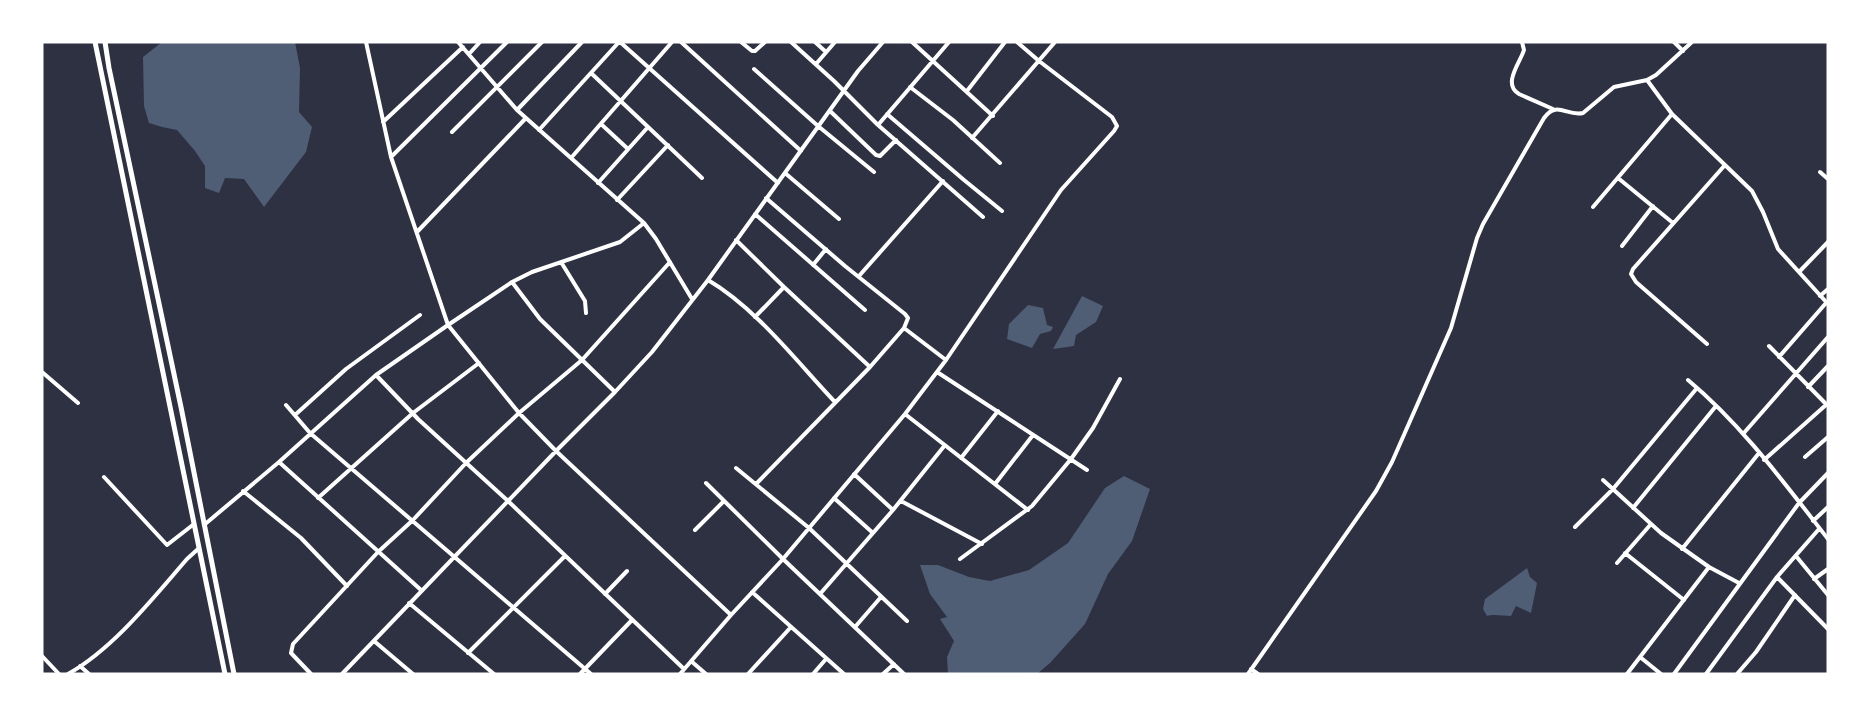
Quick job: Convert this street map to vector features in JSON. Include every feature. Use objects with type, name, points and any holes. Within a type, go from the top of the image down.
[{"type":"main road","points":[[95,42],[225,674]]},
{"type":"main road","points":[[105,42],[234,674]]},
{"type":"main road","points":[[144,278],[153,276]]},
{"type":"main road","points":[[196,532],[204,528]]},
{"type":"main road","points":[[198,549],[208,547]]},
{"type":"main road","points":[[223,662],[231,660]]},
{"type":"street","points":[[366,42],[391,157],[448,325],[519,413],[556,451],[731,615]]},
{"type":"street","points":[[458,42],[517,110],[644,223],[656,238],[692,299]]},
{"type":"street","points":[[469,54],[480,42]]},
{"type":"street","points":[[391,157],[507,42]]},
{"type":"street","points":[[452,132],[542,42]]},
{"type":"street","points":[[517,110],[582,42]]},
{"type":"street","points":[[539,130],[620,42],[777,183]]},
{"type":"street","points":[[571,158],[672,42]]},
{"type":"street","points":[[681,42],[801,151]]},
{"type":"street","points":[[741,42],[752,51],[765,42]]},
{"type":"street","points":[[791,42],[878,125],[983,217]]},
{"type":"street","points":[[815,42],[826,52]]},
{"type":"street","points":[[816,64],[835,42]]},
{"type":"street","points":[[342,674],[615,392],[670,330],[858,71],[882,42]]},
{"type":"street","points":[[912,42],[993,116]]},
{"type":"street","points":[[878,125],[949,42]]},
{"type":"street","points":[[967,91],[1005,42]]},
{"type":"street","points":[[680,674],[783,559],[905,414],[946,360],[1060,190],[1117,126],[1112,117],[1102,108],[1017,42]]},
{"type":"street","points":[[972,138],[1055,42]]},
{"type":"street","points":[[1522,42],[1524,50],[1512,77],[1512,88],[1519,94],[1553,109],[1580,115],[1614,87],[1647,80],[1656,75],[1692,42]]},
{"type":"street","points":[[1674,42],[1683,51]]},
{"type":"street","points":[[383,122],[463,47]]},
{"type":"street","points":[[754,69],[874,172]]},
{"type":"street","points":[[591,73],[702,178]]},
{"type":"street","points":[[1647,80],[1672,114],[1752,191],[1779,249],[1827,304],[1779,357]]},
{"type":"street","points":[[910,87],[953,120],[1000,163]]},
{"type":"street","points":[[1248,674],[1376,491],[1392,462],[1451,328],[1483,224],[1544,118],[1553,109]]},
{"type":"street","points":[[830,111],[876,155],[883,154],[896,140]]},
{"type":"street","points":[[887,114],[1002,211]]},
{"type":"street","points":[[1593,207],[1672,114]]},
{"type":"street","points":[[417,232],[526,118]]},
{"type":"street","points":[[601,124],[628,149]]},
{"type":"street","points":[[598,183],[648,127]]},
{"type":"street","points":[[617,200],[668,145]]},
{"type":"street","points":[[1707,344],[1632,279],[1631,274],[1725,165]]},
{"type":"street","points":[[1820,172],[1828,179]]},
{"type":"street","points":[[785,173],[839,219]]},
{"type":"street","points":[[1618,178],[1673,223]]},
{"type":"street","points":[[859,276],[943,181]]},
{"type":"street","points":[[756,484],[870,367],[904,328],[908,318],[766,198]]},
{"type":"street","points":[[1622,246],[1653,206]]},
{"type":"street","points":[[755,214],[864,310]]},
{"type":"street","points":[[204,528],[376,375],[448,325],[512,282],[532,272],[620,242],[644,223]]},
{"type":"street","points":[[736,240],[870,367]]},
{"type":"street","points":[[1799,272],[1828,242]]},
{"type":"street","points":[[813,265],[826,249]]},
{"type":"street","points":[[561,262],[585,302],[586,313]]},
{"type":"street","points":[[311,674],[294,657],[290,649],[293,644],[378,552],[413,520],[466,463],[519,413],[582,360],[670,262]]},
{"type":"street","points":[[708,280],[723,289],[755,317],[835,402]]},
{"type":"street","points":[[512,282],[540,319],[615,392]]},
{"type":"street","points":[[755,317],[784,287]]},
{"type":"street","points":[[1820,296],[1828,289]]},
{"type":"street","points":[[295,416],[346,369],[420,315]]},
{"type":"street","points":[[904,328],[946,360]]},
{"type":"street","points":[[1743,434],[1828,337]]},
{"type":"street","points":[[1764,460],[1827,405],[1769,346]]},
{"type":"street","points":[[318,498],[351,466],[413,413],[479,363]]},
{"type":"street","points":[[1808,387],[1827,368]]},
{"type":"street","points":[[42,372],[78,403]]},
{"type":"street","points":[[937,372],[1087,471]]},
{"type":"street","points":[[376,375],[413,413],[684,669]]},
{"type":"street","points":[[960,559],[1028,510],[1071,459],[1093,428],[1120,379]]},
{"type":"street","points":[[1688,380],[1743,434],[1828,539]]},
{"type":"street","points":[[1575,527],[1613,489],[1697,388]]},
{"type":"street","points":[[286,405],[310,433],[591,674]]},
{"type":"street","points":[[1633,508],[1716,406]]},
{"type":"street","points":[[961,458],[998,411]]},
{"type":"street","points":[[905,414],[1028,510]]},
{"type":"street","points":[[995,484],[1033,434]]},
{"type":"street","points":[[1805,457],[1828,437]]},
{"type":"street","points":[[820,594],[901,501],[945,445]]},
{"type":"street","points":[[1682,549],[1759,453]]},
{"type":"street","points":[[279,462],[421,590]]},
{"type":"street","points":[[736,468],[809,528],[907,621]]},
{"type":"street","points":[[1674,674],[1798,503],[1828,473]]},
{"type":"street","points":[[854,474],[893,510]]},
{"type":"street","points":[[104,477],[165,544],[169,544],[194,524]]},
{"type":"street","points":[[1603,480],[1682,549],[1739,583]]},
{"type":"street","points":[[706,483],[904,674]]},
{"type":"street","points":[[243,491],[301,538],[347,586]]},
{"type":"street","points":[[834,498],[873,533]]},
{"type":"street","points":[[695,530],[724,501]]},
{"type":"street","points":[[901,501],[982,544]]},
{"type":"street","points":[[1814,521],[1828,507]]},
{"type":"street","points":[[1617,563],[1651,524]]},
{"type":"street","points":[[1706,674],[1777,577],[1820,529]]},
{"type":"street","points":[[68,674],[130,624],[198,549]]},
{"type":"street","points":[[1625,553],[1684,600]]},
{"type":"street","points":[[468,653],[565,556]]},
{"type":"street","points":[[1796,556],[1828,595]]},
{"type":"street","points":[[1630,673],[1709,567]]},
{"type":"street","points":[[1814,579],[1828,569]]},
{"type":"street","points":[[605,594],[627,571]]},
{"type":"street","points":[[1777,577],[1828,628]]},
{"type":"street","points":[[752,592],[844,674]]},
{"type":"street","points":[[1737,674],[1756,652],[1795,595]]},
{"type":"street","points":[[855,627],[881,597]]},
{"type":"street","points":[[409,603],[494,674]]},
{"type":"street","points":[[580,674],[632,620]]},
{"type":"street","points":[[748,674],[791,627]]},
{"type":"street","points":[[374,641],[413,674]]},
{"type":"street","points":[[42,656],[58,674]]},
{"type":"street","points":[[1640,657],[1661,674]]},
{"type":"street","points":[[813,674],[826,659]]},
{"type":"street","points":[[691,661],[706,674]]},
{"type":"street","points":[[883,674],[894,664]]},
{"type":"street","points":[[80,666],[89,674]]},
{"type":"street","points":[[1251,669],[1258,674]]},
{"type":"water","points":[[162,42],[295,42],[300,68],[299,112],[312,127],[306,152],[264,207],[244,179],[225,178],[219,193],[205,188],[205,166],[177,130],[149,123],[144,106],[143,57]]},
{"type":"water","points":[[1082,296],[1103,306],[1096,322],[1076,335],[1074,346],[1053,349]]},
{"type":"water","points":[[1028,305],[1043,308],[1047,325],[1053,327],[1051,331],[1040,334],[1032,348],[1007,339],[1009,324]]},
{"type":"water","points":[[1124,476],[1150,489],[1132,541],[1108,574],[1085,624],[1037,674],[948,674],[947,657],[954,641],[940,619],[947,617],[930,594],[920,565],[938,565],[969,577],[990,581],[1029,570],[1068,543],[1105,488]]},
{"type":"water","points":[[1527,568],[1530,577],[1537,583],[1531,613],[1516,606],[1511,616],[1487,616],[1483,609],[1485,599]]}]
